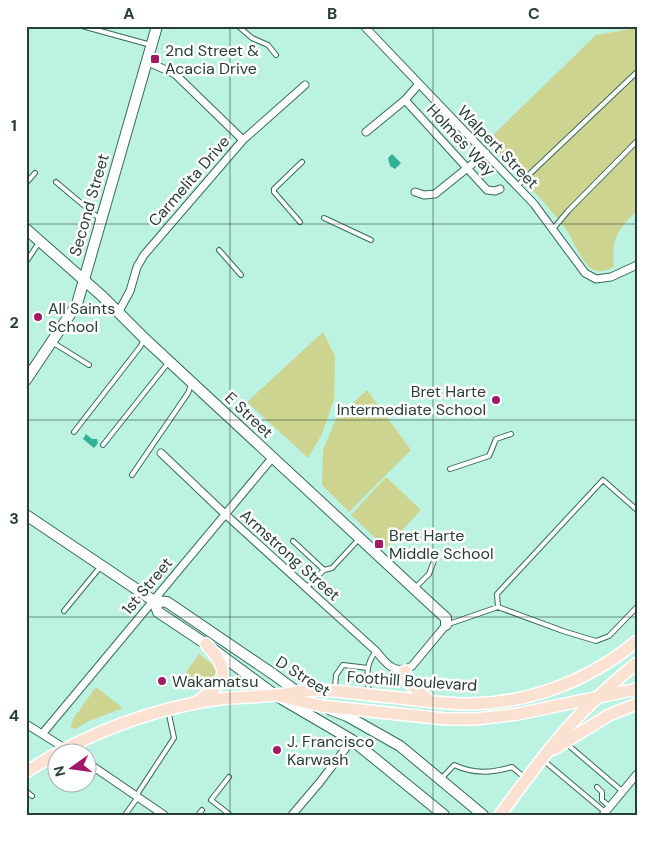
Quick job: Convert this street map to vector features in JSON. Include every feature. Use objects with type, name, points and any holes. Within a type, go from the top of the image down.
[{"type":"main road","name":"Foothill Boulevard","points":[[83,744],[115,726],[168,709],[237,697],[275,695],[295,691],[334,692],[430,701],[478,703],[521,697],[561,686],[601,667],[637,641]]},
{"type":"main road","points":[[195,703],[215,689],[223,675],[223,669],[218,658],[206,644]]},
{"type":"main road","points":[[500,815],[543,757],[571,724],[598,697],[637,663]]},
{"type":"main road","points":[[405,671],[408,682],[430,701]]},
{"type":"main road","name":"Foothill Boulevard","points":[[275,695],[320,706],[446,719],[476,720],[508,716],[637,689]]},
{"type":"main road","points":[[543,757],[609,715],[637,704]]},
{"type":"main road","name":"Foothill Boulevard","points":[[26,772],[48,762]]},
{"type":"street","name":"Second Street","points":[[26,380],[77,304],[156,26]]},
{"type":"street","name":"Walpert Street","points":[[364,26],[418,85],[534,204],[584,273],[596,279],[611,277],[637,265]]},
{"type":"street","points":[[146,62],[175,74],[243,140]]},
{"type":"street","name":"Carmelita Drive","points":[[118,313],[130,291],[137,267],[144,255],[243,140],[305,85]]},
{"type":"street","points":[[366,132],[405,100],[418,85]]},
{"type":"street","name":"Holmes Way","points":[[405,100],[487,190],[495,191],[500,189]]},
{"type":"street","points":[[415,192],[424,195],[435,194],[486,153]]},
{"type":"street","name":"E Street","points":[[26,229],[84,280],[446,618],[446,625]]},
{"type":"street","name":"Armstrong Street","points":[[161,452],[225,514],[376,651],[388,665],[399,671],[405,671]]},
{"type":"street","name":"1st Street","points":[[43,734],[273,457]]},
{"type":"street","name":"D Street","points":[[26,515],[154,600],[166,602],[274,674],[295,691],[320,706],[347,716],[387,738],[442,779],[483,815]]},
{"type":"street","name":"D Street","points":[[154,600],[158,612],[206,644],[275,695],[352,740],[444,815]]},
{"type":"street","points":[[405,671],[412,666],[446,625]]},
{"type":"street","points":[[26,724],[59,744]]},
{"type":"street","points":[[292,815],[352,740]]},
{"type":"street","points":[[98,769],[164,815]]},
{"type":"street","points":[[605,813],[637,774]]},
{"type":"lane","points":[[82,26],[151,46]]},
{"type":"lane","points":[[238,26],[252,38],[268,45],[276,55]]},
{"type":"lane","points":[[516,186],[637,72]]},
{"type":"lane","points":[[553,229],[568,211],[637,141]]},
{"type":"lane","points":[[300,222],[274,192],[274,188],[302,162]]},
{"type":"lane","points":[[26,183],[35,173]]},
{"type":"lane","points":[[56,182],[100,219]]},
{"type":"lane","points":[[324,218],[371,240]]},
{"type":"lane","points":[[26,262],[40,241]]},
{"type":"lane","points":[[219,250],[240,275]]},
{"type":"lane","points":[[74,432],[145,339]]},
{"type":"lane","points":[[52,342],[89,365]]},
{"type":"lane","points":[[103,445],[170,361]]},
{"type":"lane","points":[[132,474],[188,393],[192,382]]},
{"type":"lane","points":[[450,469],[489,456],[496,439],[511,434]]},
{"type":"lane","points":[[498,607],[497,594],[602,480],[637,510]]},
{"type":"lane","points":[[306,588],[324,570],[332,568],[360,538]]},
{"type":"lane","points":[[293,541],[324,570]]},
{"type":"lane","points":[[414,590],[429,574],[434,561]]},
{"type":"lane","points":[[64,611],[101,565]]},
{"type":"lane","points":[[446,625],[498,607],[596,641],[610,636],[637,607]]},
{"type":"lane","points":[[369,695],[367,680],[368,661],[376,651]]},
{"type":"lane","points":[[334,692],[336,675],[343,665],[368,668]]},
{"type":"lane","points":[[125,815],[174,738],[168,709]]},
{"type":"lane","points":[[565,742],[623,791]]},
{"type":"lane","points":[[543,757],[605,813]]},
{"type":"lane","points":[[442,779],[454,766],[486,773],[512,767],[526,779]]},
{"type":"lane","points":[[229,777],[211,800],[229,814]]},
{"type":"lane","points":[[597,787],[602,792],[605,813]]},
{"type":"lane","points":[[26,790],[32,796]]},
{"type":"lane","points":[[198,815],[202,810]]},
{"type":"shaded area","points":[[637,28],[637,210],[617,235],[613,257],[614,267],[605,271],[598,271],[586,264],[565,228],[556,217],[486,142],[596,35]]},
{"type":"shaded area","points":[[392,154],[401,163],[395,169],[390,166],[388,158]]},
{"type":"shaded area","points":[[323,332],[335,356],[334,400],[322,434],[308,458],[247,402]]},
{"type":"shaded area","points":[[367,390],[411,450],[349,512],[322,485],[323,450],[336,419]]},
{"type":"shaded area","points":[[86,434],[92,439],[97,439],[98,443],[94,448],[83,439]]},
{"type":"shaded area","points":[[386,477],[421,510],[386,548],[351,515]]},
{"type":"shaded area","points":[[199,654],[212,664],[216,671],[213,679],[178,684]]},
{"type":"shaded area","points":[[96,687],[123,708],[89,721],[75,729],[71,728],[73,719]]},
{"type":"place","name":"2nd Street & Acacia Drive","points":[[155,59]]},
{"type":"place","name":"All Saints School","points":[[38,317]]},
{"type":"place","name":"Bret Harte Intermediate School","points":[[496,400]]},
{"type":"place","name":"Bret Harte Middle School","points":[[379,544]]},
{"type":"place","name":"Wakamatsu","points":[[162,681]]},
{"type":"place","name":"J. Francisco Karwash","points":[[277,750]]}]
